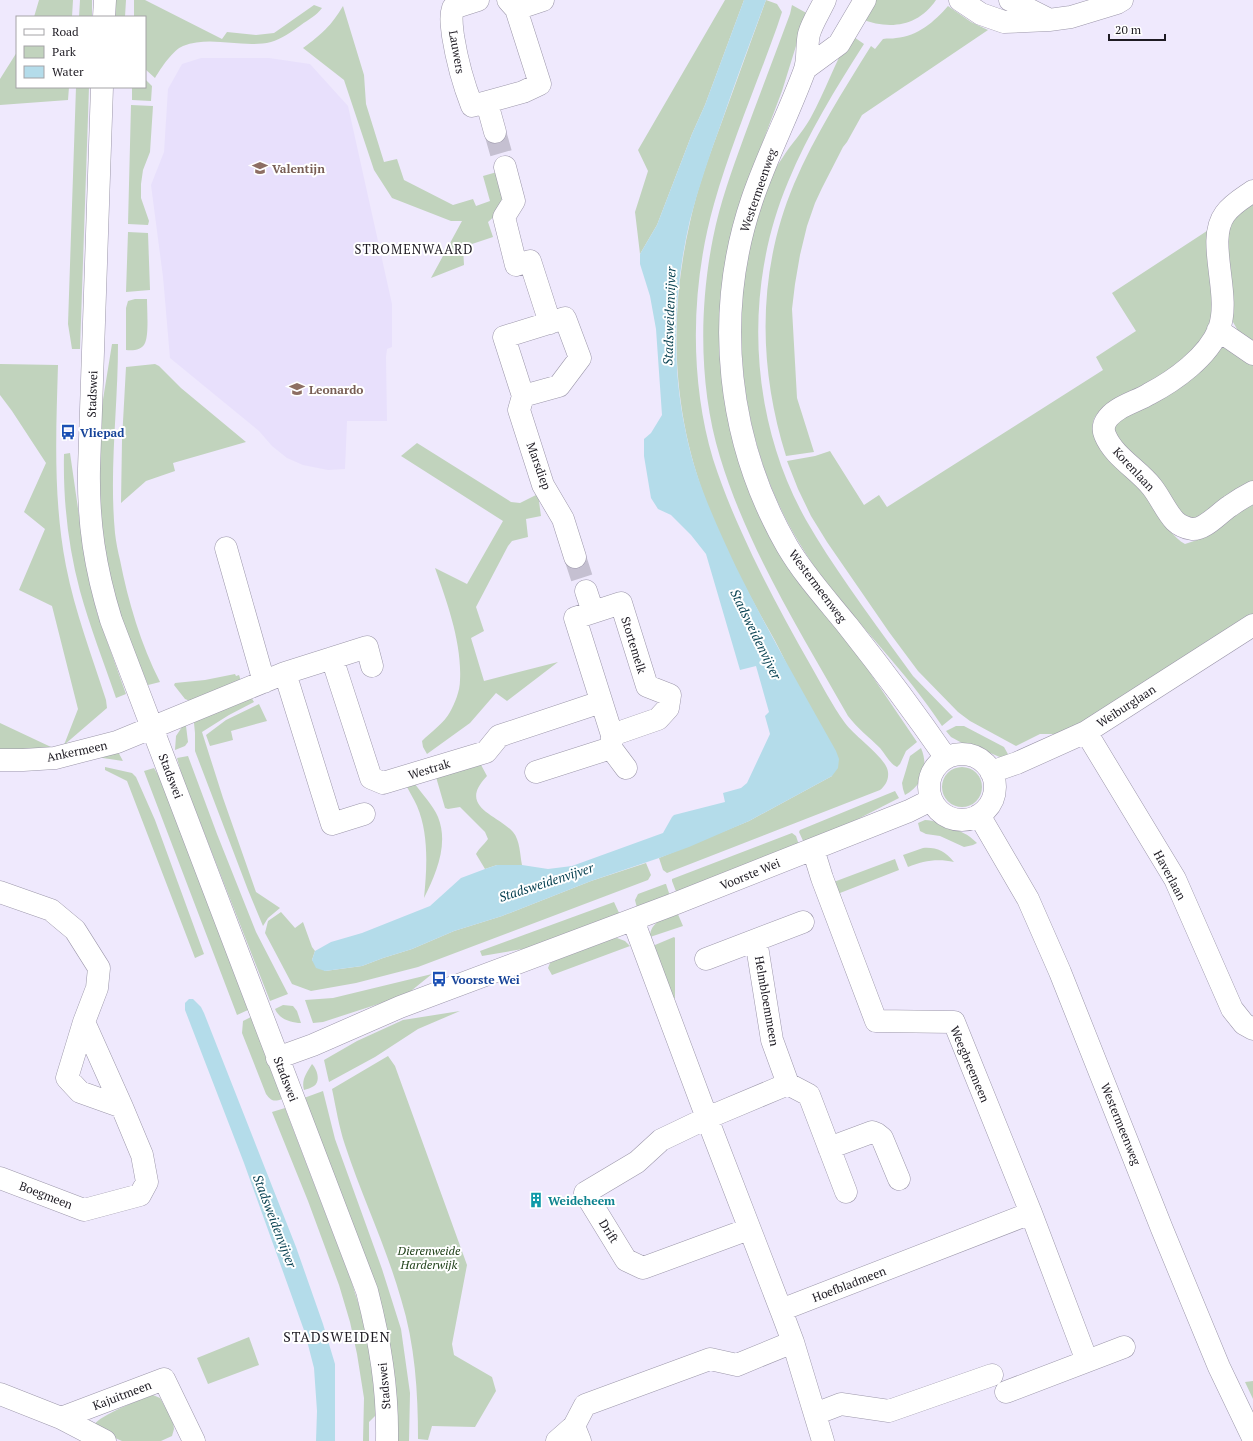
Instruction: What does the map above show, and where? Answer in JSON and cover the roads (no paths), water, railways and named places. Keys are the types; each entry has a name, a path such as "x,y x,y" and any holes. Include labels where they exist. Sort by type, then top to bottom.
{"street":[{"path":"104,16 105,0"},
{"name":"Lauwers","path":"478,0 452,8 451,15 456,60 472,106 523,92 540,84 512,4 543,0"},
{"name":"Westermeenweg","path":"825,0 809,34 805,69 752,200 736,263 732,291 730,346 737,409 750,462 760,490 788,546 804,572 868,653 932,737 946,758"},
{"path":"829,50 829,37 850,0"},
{"name":"Westermeenweg","path":"805,69 838,44 865,0"},
{"path":"960,0 982,14 1004,22 1049,20 1070,17 1117,3 1122,0"},
{"path":"1010,0 1049,20"},
{"name":"Stadswei","path":"102,88 89,469 89,508 93,547 104,598 113,626 367,1291 375,1323 384,1372 387,1441"},
{"path":"487,103 495,132"},
{"path":"505,167 514,201 504,217 516,265 530,261 550,323"},
{"name":"Korenlaan","path":"1253,191 1234,204 1225,213 1218,226 1217,245 1223,304 1218,330 1212,342 1184,371 1150,394 1112,414 1105,422 1103,427 1105,436 1114,449 1146,480 1175,521 1182,526 1189,529 1196,529 1253,492"},
{"name":"Marsdiep","path":"523,396 559,386 580,358 565,318 504,337 523,396 519,410 543,485 563,519 575,557"},
{"path":"1218,330 1253,354"},
{"path":"226,548 264,682"},
{"path":"586,591 593,612"},
{"name":"Stortemelk","path":"536,772 611,741 658,719 668,708 670,695 647,686 621,603 575,618 601,702 611,741 626,768"},
{"name":"Weiburglaan","path":"991,772 1017,763 1086,732 1253,625"},
{"path":"152,728 285,673 367,647 372,666"},
{"name":"Westrak","path":"332,658 371,778 383,783 486,752 499,736 601,702"},
{"path":"285,673 332,824 364,814"},
{"name":"Ankermeen","path":"0,760 55,758 117,742 152,728"},
{"name":"Haverlaan","path":"1086,732 1174,879 1232,1009 1248,1027"},
{"path":"966,754 985,764 991,772 995,784 994,795 990,805 980,815 971,819 958,820 947,816 937,809 932,800 929,787 936,767 946,758 966,754"},
{"name":"Voorste Wei","path":"277,1058 313,1045 400,1007 633,920 909,811 932,800"},
{"name":"Westermeenweg","path":"980,815 1028,899 1060,972 1162,1229 1216,1360 1253,1438"},
{"name":"Weegbreemeen","path":"814,849 822,878 876,1021 954,1022 1031,1213 1087,1361"},
{"path":"0,892 50,910 76,930 99,968 98,988 84,1022 67,1078 80,1092 122,1107"},
{"path":"633,920 793,1342 823,1441"},
{"path":"706,959 803,922"},
{"name":"Helmbloemmeen","path":"756,940 772,1040 788,1084"},
{"name":"Boegmeen","path":"0,1178 84,1210 140,1195 147,1182 142,1155 84,1022"},
{"path":"707,1118 788,1084 809,1095 846,1192"},
{"name":"Drift","path":"707,1118 661,1140 637,1162 585,1193 626,1260 643,1268 749,1229"},
{"path":"829,1148 872,1132 877,1134 882,1138 899,1179"},
{"name":"Hoefbladmeen","path":"781,1310 1031,1213"},
{"path":"557,1441 577,1434 585,1405 710,1359 737,1365 793,1342"},
{"path":"1006,1392 1124,1347"},
{"path":"815,1414 841,1404 889,1411 992,1375"},
{"name":"Kajuitmeen","path":"61,1418 164,1379 192,1440"},
{"path":"0,1394 61,1418 82,1436 105,1441"}],"water":[{"name":"Stadsweidenvijver","path":"744,0 766,0 713,146 690,220 680,272 676,324 676,350 681,402 685,428 694,464 713,516 736,567 760,614 836,751 839,759 838,768 832,776 749,821 689,847 591,881 502,916 454,931 412,949 362,966 325,971 316,968 312,960 315,951 331,942 362,933 430,906 461,878 497,865 522,865 548,869 572,866 663,833 674,815 725,802 723,793 741,788 747,783 770,734 765,716 769,712 756,666 740,670 706,554 691,535 671,515 658,509 651,498 644,456 644,439 651,433 662,415 656,329 650,296 640,264 640,254 657,225 692,134 705,105"},
{"name":"Stadsweidenvijver","path":"189,999 193,999 201,1007 204,1013 296,1247 323,1324 335,1364 335,1441 316,1441 317,1411 314,1368 305,1333 244,1163 185,1010 185,1003"}],"tunnel":[{"path":"495,132 505,167"},
{"path":"575,557 586,591"}],"place":[{"name":"Valentijn","path":"260,168"},
{"name":"Leonardo","path":"297,389"},
{"name":"Vliepad","path":"68,432"},
{"name":"Voorste Wei","path":"439,979"},
{"name":"Weideheem","path":"536,1200"}],"district":[{"name":"STROMENWAARD","path":"414,249"},
{"name":"STADSWEIDEN","path":"337,1336"}],"park label":[{"name":"Dierenweide Harderwijk","path":"429,1257"}]}
